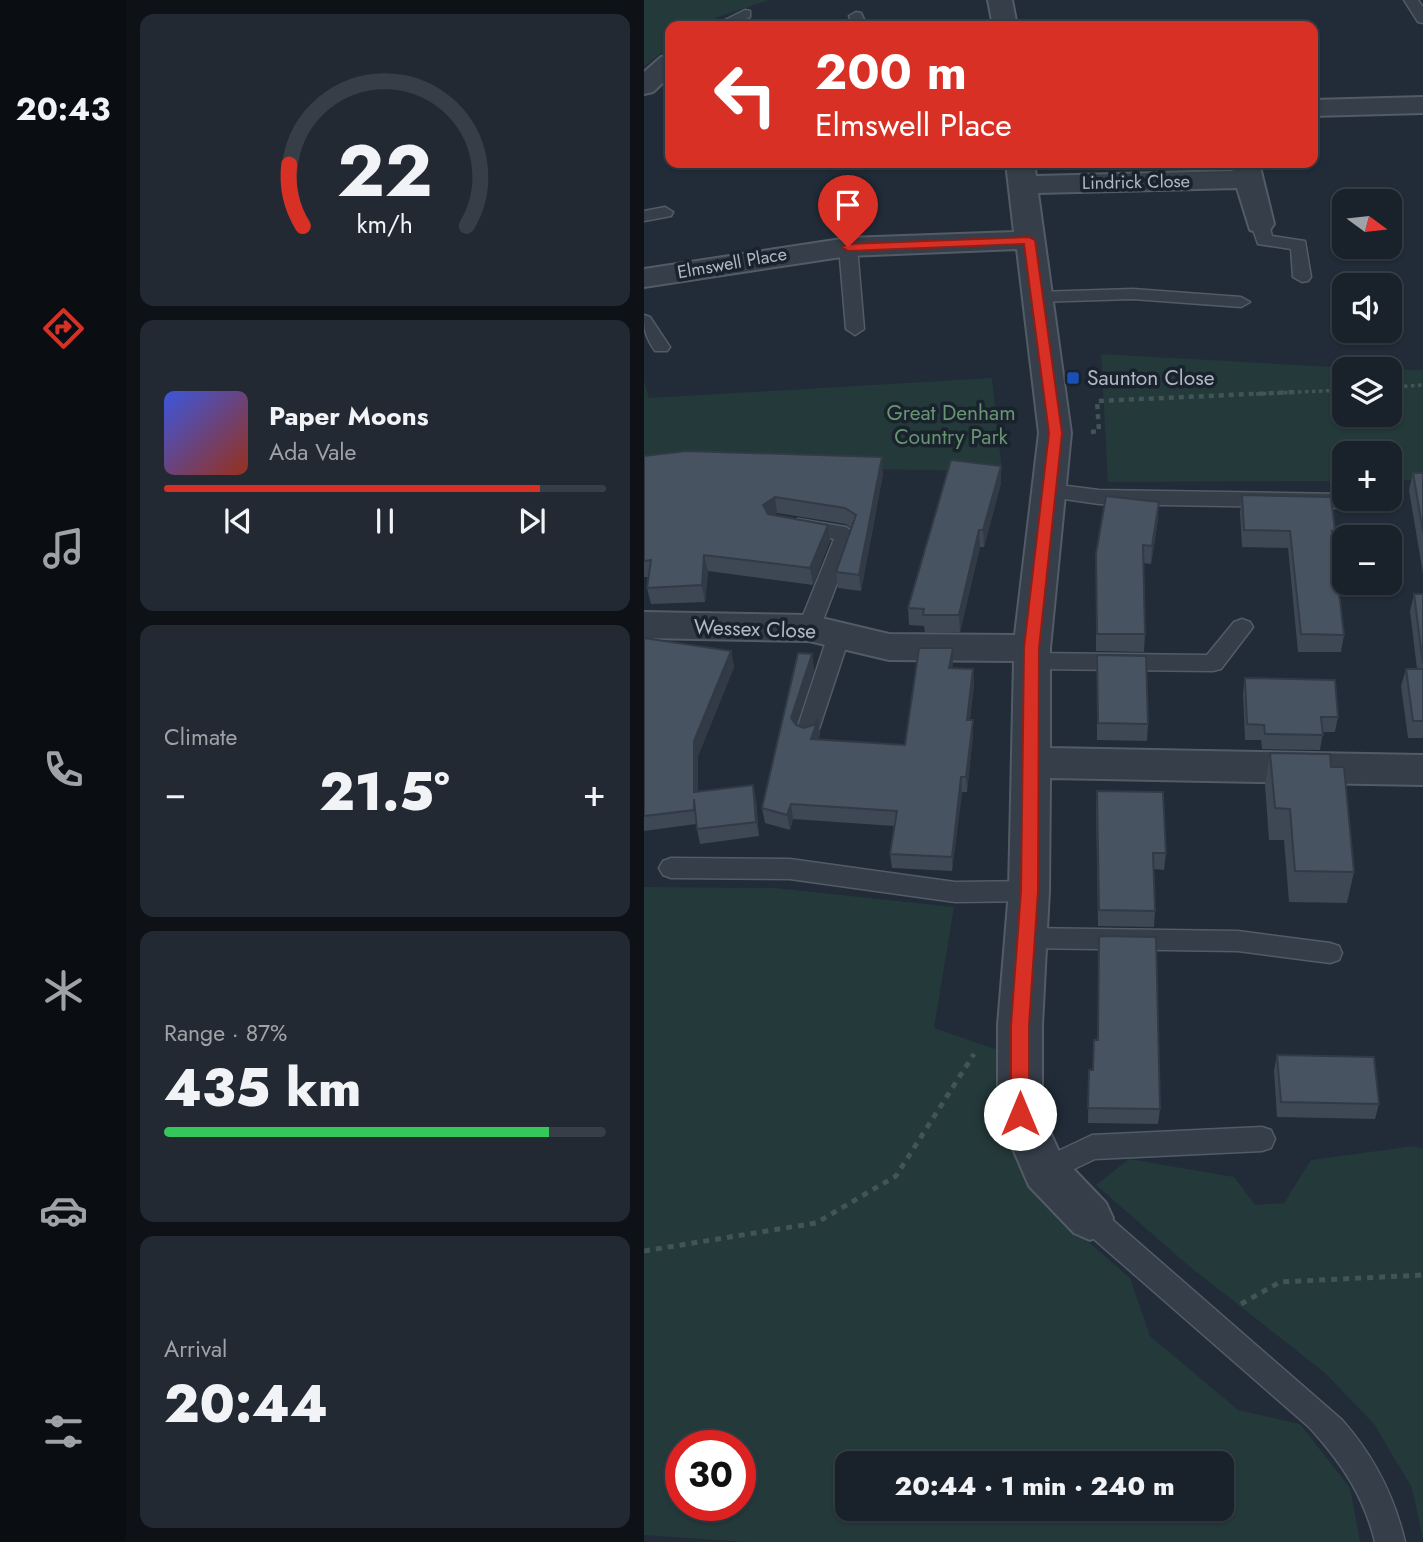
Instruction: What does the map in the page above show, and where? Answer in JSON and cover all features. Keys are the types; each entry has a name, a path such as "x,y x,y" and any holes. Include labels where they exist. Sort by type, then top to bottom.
{"street":[{"path":"1000,0 1004,21"},
{"path":"654,86 665,70"},
{"path":"1318,108 1423,105"},
{"name":"Lindrick Close","path":"1022,174 1246,171 1260,224"},
{"path":"1022,174 1055,433 1032,655 1029,891 1020,1025 1020,1114 1045,1171 1090,1218"},
{"name":"Elmswell Place","path":"644,278 794,253 848,247 1029,240"},
{"name":"Wessex Close","path":"644,625 824,632 889,647 1032,655"},
{"path":"1032,763 1423,770"}],"lane":[{"path":"1410,0 1423,19"},
{"path":"730,21 745,14"},
{"path":"644,216 665,212"},
{"path":"1260,224 1264,240 1299,245 1302,278"},
{"path":"848,247 855,329"},
{"path":"1037,297 1133,294 1241,302"},
{"path":"644,321 661,347"},
{"path":"1051,491 1099,497 1332,501"},
{"path":"778,523 846,534 824,632 807,732"},
{"path":"1032,655 1213,663 1242,627"},
{"path":"671,868 790,869 955,892 1029,891"},
{"path":"1026,938 1238,941 1330,953"},
{"path":"1045,1171 1093,1147 1262,1139"},
{"path":"1090,1218 1348,1446 1368,1478 1385,1515 1390,1542"}],"path":[{"path":"1402,386 1423,385"},
{"path":"1055,433 1099,431 1097,401 1332,391"},
{"path":"644,1251 816,1223 896,1176 991,1028 1020,1025"},
{"path":"1209,1322 1280,1282 1423,1275"}],"green space":[{"path":"644,0 769,0 710,21 665,21 665,50 644,67"},
{"path":"1101,354 1332,367 1332,427 1402,427 1402,370 1423,370 1423,480 1402,480 1402,441 1332,441 1332,481 1108,482"},
{"name":"Great Denham Country Park","path":"992,378 1002,471 644,466 644,381 649,398"},
{"path":"644,887 775,888 954,907 934,1028 998,1050 1007,1137 1047,1206 1130,1278 1150,1336 1238,1410 1300,1424 1350,1488 1360,1542 747,1542 644,1535"},
{"path":"1414,1146 1423,1149 1423,1539 1412,1488 1374,1424 1325,1373 1189,1266 1096,1185 1129,1159 1234,1177 1255,1205 1284,1203 1311,1160"}],"building":[{"path":"686,451 882,457 859,575 836,572 856,515 845,508 775,497 763,505 768,514 828,525 810,568 704,555 702,585 647,588 651,560 644,561 644,456"},
{"path":"951,460 1001,466 983,530 979,530 959,615 923,615 924,609 908,608"},
{"path":"1413,473 1423,473 1423,532"},
{"path":"1242,495 1331,497 1334,525 1332,525 1332,595 1339,595 1344,635 1301,634 1290,531 1244,530"},
{"path":"1106,496 1159,502 1152,546 1143,545 1145,634 1097,634 1096,554"},
{"path":"1414,594 1423,594 1423,664"},
{"path":"644,638 731,651 694,741 694,792 753,785 756,822 697,829 694,799 694,810 644,816"},
{"path":"919,648 953,648 949,668 973,669 967,720 973,720 966,777 961,777 952,857 890,854 897,811 791,804 787,815 762,808 798,653 812,654 791,718 796,725 804,728 814,725 818,719 811,739 905,745"},
{"path":"1097,655 1146,656 1148,724 1098,723"},
{"path":"1406,669 1423,669 1423,721 1413,721"},
{"path":"1245,678 1335,680 1338,717 1321,717 1323,735 1265,734 1264,725 1247,724"},
{"path":"1270,753 1330,754 1331,767 1344,767 1354,872 1295,871 1290,809 1275,808"},
{"path":"1097,791 1163,792 1166,853 1153,853 1155,911 1099,910"},
{"path":"1099,936 1156,937 1160,1109 1088,1108 1089,1070 1093,1070 1094,1040 1098,1040"},
{"path":"1277,1055 1374,1057 1379,1104 1281,1102"}],"place":[{"name":"Saunton Close","path":"1073,378"}],"route":[{"path":"848,247 1029,240 1055,433 1051,491 1032,648 1029,891 1020,1025 1020,1114"}]}
